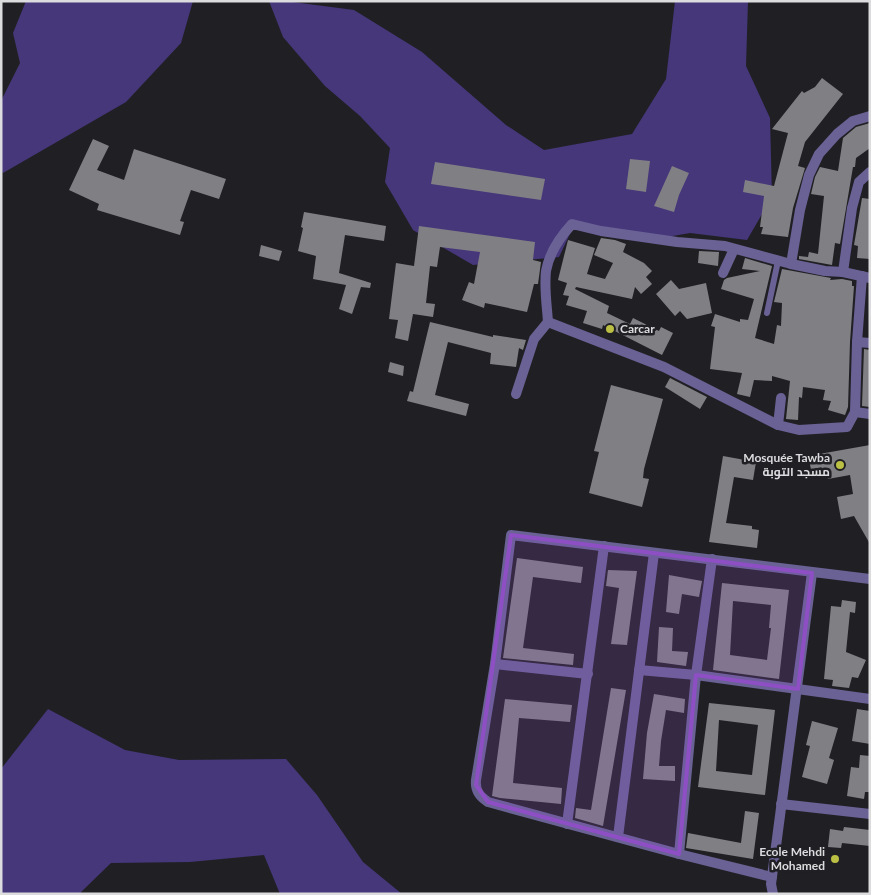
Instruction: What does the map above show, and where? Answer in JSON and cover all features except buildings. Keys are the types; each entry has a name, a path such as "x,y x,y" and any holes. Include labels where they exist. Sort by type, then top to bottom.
{"street":[{"path":"791,264 800,210 809,175 819,154 837,134 853,121 870,116"},
{"path":"843,272 852,208 859,182 870,172"},
{"path":"516,394 534,339 548,322 546,271 559,238 572,224 601,231 677,242 725,246 791,264 866,277 857,342 855,412 847,427 800,430 778,425 664,367 548,322"},
{"path":"723,272 734,249"},
{"path":"857,342 870,343"},
{"path":"778,425 781,398"},
{"path":"855,412 870,414"},
{"path":"772,877 618,838 483,799 477,790 476,780 511,535 870,579"},
{"path":"567,824 604,546"},
{"path":"618,838 654,553"},
{"path":"679,854 696,675 712,560"},
{"path":"773,894 772,877 812,573"},
{"path":"494,664 588,674"},
{"path":"639,670 696,675 870,699"},
{"path":"781,804 870,814"}],"lane":[{"path":"767,313 778,261"}],"highlighted area":[{"path":"511,535 812,573 798,689 696,675 679,854 488,802 476,785"}],"shaded area":[{"path":"26,1 193,1 181,43 126,102 3,173 1,169 1,101 20,63 13,33"},
{"path":"269,1 285,1 354,10 422,52 506,125 544,150 632,134 666,79 675,1 748,1 746,66 770,118 772,197 747,240 690,233 650,240 576,221 559,257 473,265 413,230 385,182 390,148 360,116 325,86 283,37"},
{"path":"48,709 125,750 179,760 286,759 317,795 363,862 402,894 280,894 264,855 190,862 111,863 79,894 1,894 1,769"}],"place":[{"name":"Carcar","path":"610,329"},
{"name":"Mosquée Tawba مسجد التوبة","path":"840,465"},
{"name":"Ecole Mehdi Mohamed","path":"835,859"}]}
